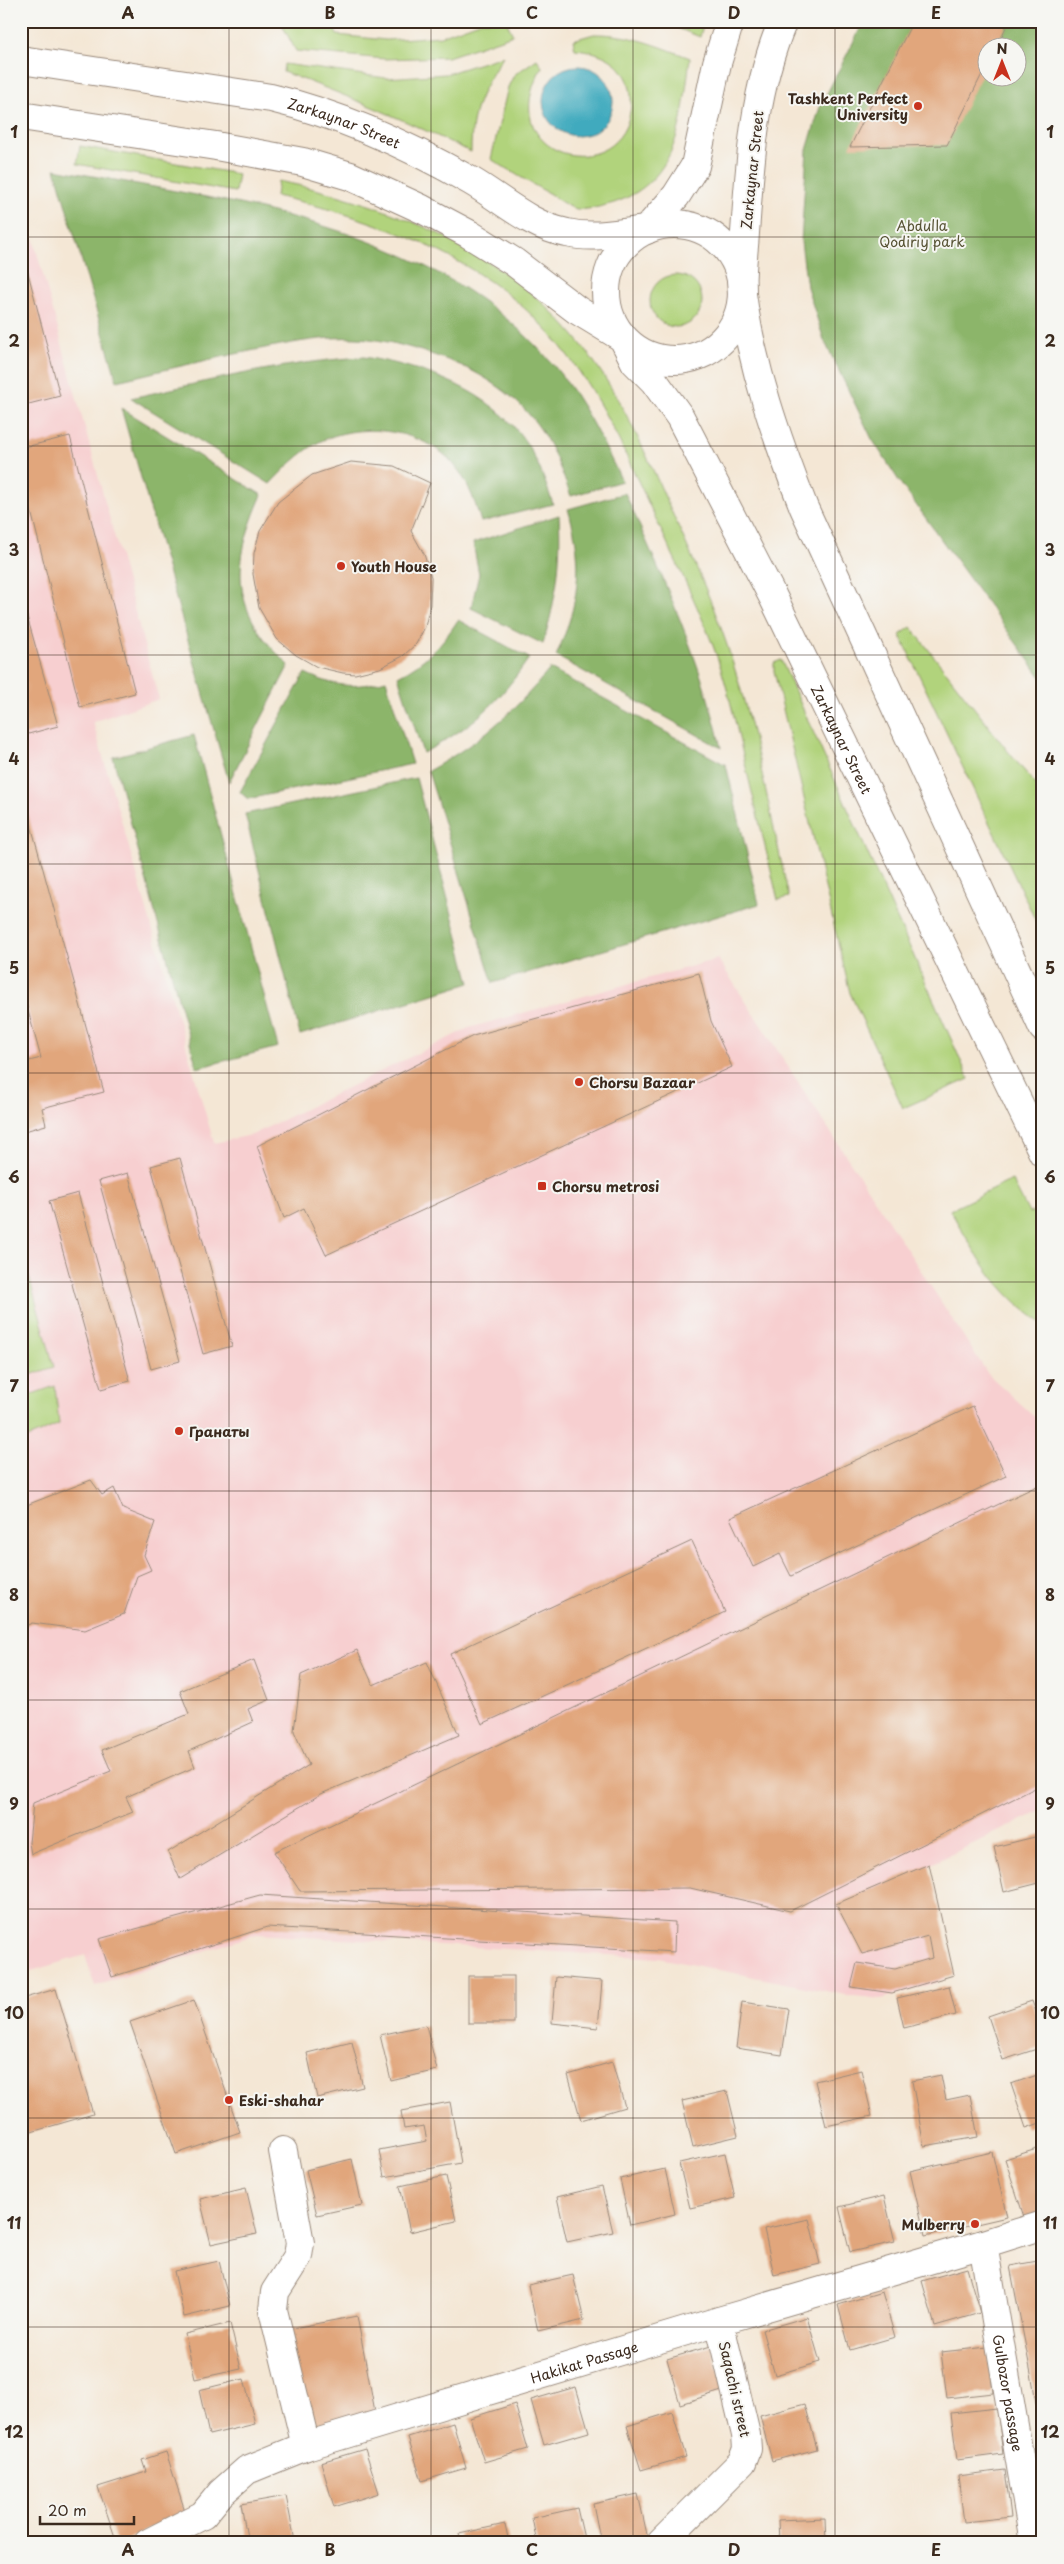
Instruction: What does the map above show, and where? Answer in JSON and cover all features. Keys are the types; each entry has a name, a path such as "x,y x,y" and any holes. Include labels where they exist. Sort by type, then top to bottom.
{"main road":[{"name":"Zarkaynar Street","path":"730,21 717,63 695,166 676,196 646,230 621,249 607,278 608,309 635,362 654,381 680,417 773,597 1043,1153"},
{"name":"Zarkaynar Street","path":"21,116 216,146 303,162 350,176 422,208 476,239 514,262 577,310 623,338 641,352 663,359 687,359 698,356 727,336 738,315 742,292 752,138 768,63 783,21"},
{"name":"Zarkaynar Street","path":"21,60 271,98 301,105 369,130 402,145 472,182 544,226 580,235 646,230 678,224 708,234 726,249 738,269 767,406 804,508 1043,1028"},
{"path":"283,2151 300,2243 298,2256 275,2292 273,2310 306,2446"},
{"name":"Hakikat Passage","path":"148,2543 203,2514 221,2493 247,2470 306,2446 1043,2225"},
{"name":"Gulbozor passage","path":"983,2244 1034,2543"},
{"name":"Saqachi street","path":"661,2543 742,2462 747,2449 746,2435 719,2321"}],"shaded area":[{"name":"Chorsu Bazaar","path":"27,216 159,699 93,722 214,1143 252,1135 469,1028 718,959 988,1374 1043,1424 1043,1810 921,1869 944,1980 882,1999 845,1995 659,1958 257,1934 95,1986 85,1955 21,1974 21,217"}],"green space":[{"path":"280,21 331,21 337,35 386,40 441,36 482,21 506,21 513,35 448,57 385,59 296,51"},
{"path":"660,21 704,21 700,37"},
{"name":"Abdulla Qodiriy park","path":"864,21 1043,21 1043,680 901,484 872,439 824,340 807,287 801,242 807,150 820,107"},
{"path":"594,34 632,38 690,58 680,124 674,144 665,163 653,179 636,193 614,203 593,208 577,209 564,204 491,159 508,87 514,75 537,59 542,67 531,96 531,120 540,138 556,150 575,155 595,153 613,144 626,126 631,109 631,92 624,73 613,62 599,54 575,49 573,40"},
{"path":"503,56 483,91 475,112 471,152 378,109 283,72 284,64 386,78 446,74"},
{"path":"80,146 238,174 235,192 77,164"},
{"path":"55,169 258,208 325,226 390,250 451,280 506,319 555,367 583,407 622,481 571,496 558,462 546,438 532,418 511,396 473,371 445,359 390,342 345,338 313,340 231,355 117,381"},
{"path":"278,181 315,189 390,213 427,228 463,246 527,290 556,316 604,376 641,443 697,568 721,628 738,678 754,740 789,897 778,900 729,698 705,625 619,440 588,385 570,359 528,311 477,273 423,243 394,231 336,211 276,196"},
{"path":"671,275 681,275 695,282 702,296 702,306 695,320 681,327 671,327 661,323 654,316 650,306 650,296 654,286 661,279"},
{"path":"364,357 410,367 433,375 476,395 495,409 513,425 527,444 539,466 553,504 481,522 469,488 460,472 448,458 420,440 386,431 368,430 351,432 319,442 293,461 270,484 131,398 275,368"},
{"path":"121,408 262,495 245,543 241,565 242,586 246,606 256,626 270,645 289,665 229,782"},
{"path":"625,493 692,650 713,715 721,748 556,656 570,619 577,583 577,547 568,509"},
{"path":"559,515 559,564 551,612 543,644 471,608 479,574 473,543"},
{"path":"458,620 529,658 506,689 483,713 441,743 423,753 398,676 432,652"},
{"path":"911,627 1043,793 1043,936 900,635"},
{"path":"781,660 969,1079 903,1108 850,993 774,671 774,663"},
{"path":"550,669 726,765 759,904 493,983 428,771 464,749 494,726 522,700"},
{"path":"305,673 335,684 345,685 365,685 386,680 412,764 248,799 240,792"},
{"path":"194,735 278,1047 197,1068 113,757"},
{"path":"416,778 470,983 300,1035 245,814"},
{"path":"1012,1180 1029,1213 1036,1211 1043,1226 1043,1324 1012,1299 989,1273 950,1210"},
{"path":"21,1248 54,1367 21,1378"},
{"path":"55,1386 59,1424 21,1441 21,1398"}],"water":[{"path":"585,66 598,72 607,81 611,87 613,101 611,115 603,126 592,134 571,136 564,134 553,126 545,115 543,94 545,87 553,76 564,68"}],"building":[{"name":"Tashkent Perfect University","path":"913,21 1009,21 1001,38 976,38 976,86 947,145 850,147"},
{"path":"21,246 60,396 21,406"},
{"path":"70,436 135,693 80,707 21,471 21,448"},
{"name":"Youth House","path":"351,462 394,466 430,483 411,531 424,554 431,577 430,605 425,627 416,644 403,656 380,668 355,674 317,667 296,655 277,639 259,608 253,574 254,553 260,531 278,502 312,475"},
{"path":"21,595 58,726 21,736"},
{"path":"26,807 104,1092 42,1108 46,1125 21,1132 21,1063 41,1058 21,985 21,809"},
{"path":"699,973 711,1021 732,1067 326,1255 304,1208 284,1218 257,1146 473,1036"},
{"path":"180,1158 232,1346 203,1354 151,1166"},
{"path":"128,1173 180,1361 151,1369 99,1181"},
{"path":"78,1193 130,1381 101,1389 49,1201"},
{"path":"973,1406 1006,1476 791,1576 780,1554 753,1567 730,1518"},
{"path":"91,1480 102,1495 114,1488 123,1509 155,1522 144,1555 151,1570 137,1576 124,1614 85,1630 32,1623 21,1628 21,1529 29,1504"},
{"path":"1043,1483 1043,1784 790,1911 690,1888 300,1891 274,1852"},
{"path":"692,1541 725,1612 482,1724 450,1654"},
{"path":"357,1650 373,1685 427,1662 459,1735 321,1794 180,1879 168,1852 309,1765 294,1731 301,1675"},
{"path":"254,1660 269,1700 248,1709 253,1722 189,1751 195,1767 126,1797 133,1812 31,1854 29,1843 33,1803 111,1771 102,1750 189,1714 180,1691"},
{"path":"1043,1835 1043,1882 1004,1892 994,1847"},
{"path":"929,1864 954,1975 892,1993 851,1987 857,1963 895,1969 932,1958 928,1936 862,1954 836,1904"},
{"path":"260,1895 675,1922 674,1952 267,1927 112,1977 99,1939"},
{"path":"468,1976 514,1976 514,2023 468,2023"},
{"path":"556,1977 602,1981 598,2028 552,2023"},
{"path":"949,1986 956,2015 904,2028 897,1998"},
{"path":"56,1989 93,2114 21,2135 21,1999"},
{"path":"194,2000 240,2132 176,2154 130,2022"},
{"path":"1032,2001 1043,2031 1043,2047 1003,2060 988,2016"},
{"path":"742,2002 789,2009 782,2055 736,2048"},
{"path":"426,2025 437,2070 391,2081 380,2035"},
{"path":"352,2042 363,2087 317,2098 307,2053"},
{"path":"612,2062 625,2107 581,2120 568,2075"},
{"path":"861,2070 872,2116 826,2126 815,2081"},
{"path":"1043,2073 1043,2122 1026,2128 1011,2084"},
{"path":"941,2075 946,2100 970,2095 978,2137 924,2146 912,2081"},
{"path":"727,2091 738,2136 693,2147 682,2101"},
{"path":"450,2102 461,2163 384,2177 379,2150 427,2141 424,2126 404,2129 401,2111"},
{"path":"1043,2147 1043,2217 1026,2223 1005,2159"},
{"path":"992,2152 1007,2217 925,2236 910,2171"},
{"path":"725,2153 735,2198 690,2208 679,2163"},
{"path":"352,2159 362,2205 317,2215 306,2170"},
{"path":"665,2169 675,2214 630,2225 620,2179"},
{"path":"446,2176 456,2221 410,2232 400,2186"},
{"path":"602,2186 613,2232 567,2242 557,2197"},
{"path":"246,2188 257,2234 211,2244 200,2199"},
{"path":"884,2196 895,2242 850,2252 839,2207"},
{"path":"809,2219 820,2264 774,2275 764,2229"},
{"path":"1043,2260 1043,2282 1037,2283 1043,2313 1042,2441 1010,2266"},
{"path":"219,2261 230,2306 184,2317 174,2271"},
{"path":"967,2268 980,2313 935,2326 922,2281"},
{"path":"573,2275 584,2320 538,2331 528,2285"},
{"path":"882,2292 895,2337 850,2350 838,2305"},
{"path":"357,2316 376,2417 307,2430 288,2329"},
{"path":"807,2317 820,2362 775,2375 762,2330"},
{"path":"230,2323 241,2369 195,2379 185,2334"},
{"path":"711,2346 725,2390 680,2404 667,2359"},
{"path":"988,2347 993,2393 947,2398 941,2352"},
{"path":"244,2379 255,2424 209,2435 199,2390"},
{"path":"576,2387 589,2432 544,2445 531,2400"},
{"path":"515,2404 528,2449 484,2462 470,2418"},
{"path":"805,2404 817,2449 772,2461 760,2416"},
{"path":"997,2408 1003,2454 957,2460 951,2413"},
{"path":"672,2412 686,2457 641,2470 627,2426"},
{"path":"453,2423 466,2468 422,2481 408,2437"},
{"path":"365,2449 379,2493 334,2507 321,2462"},
{"path":"166,2452 185,2511 121,2543 117,2543 98,2487 146,2472 142,2460"},
{"path":"1005,2470 1011,2517 964,2522 958,2476"},
{"path":"638,2494 648,2539 632,2543 601,2543 593,2504"},
{"path":"286,2496 295,2541 248,2543 241,2504"},
{"path":"577,2508 585,2543 537,2543 532,2518"},
{"path":"825,2518 826,2543 779,2543 778,2520"},
{"path":"505,2524 509,2543 461,2543 459,2534"}],"place":[{"name":"Tashkent Perfect University","path":"918,106"},
{"name":"Youth House","path":"341,566"},
{"name":"Chorsu Bazaar","path":"579,1082"},
{"name":"Chorsu metrosi","path":"542,1186"},
{"name":"Гранаты","path":"179,1431"},
{"name":"Eski-shahar","path":"229,2100"},
{"name":"Mulberry","path":"975,2224"}]}
